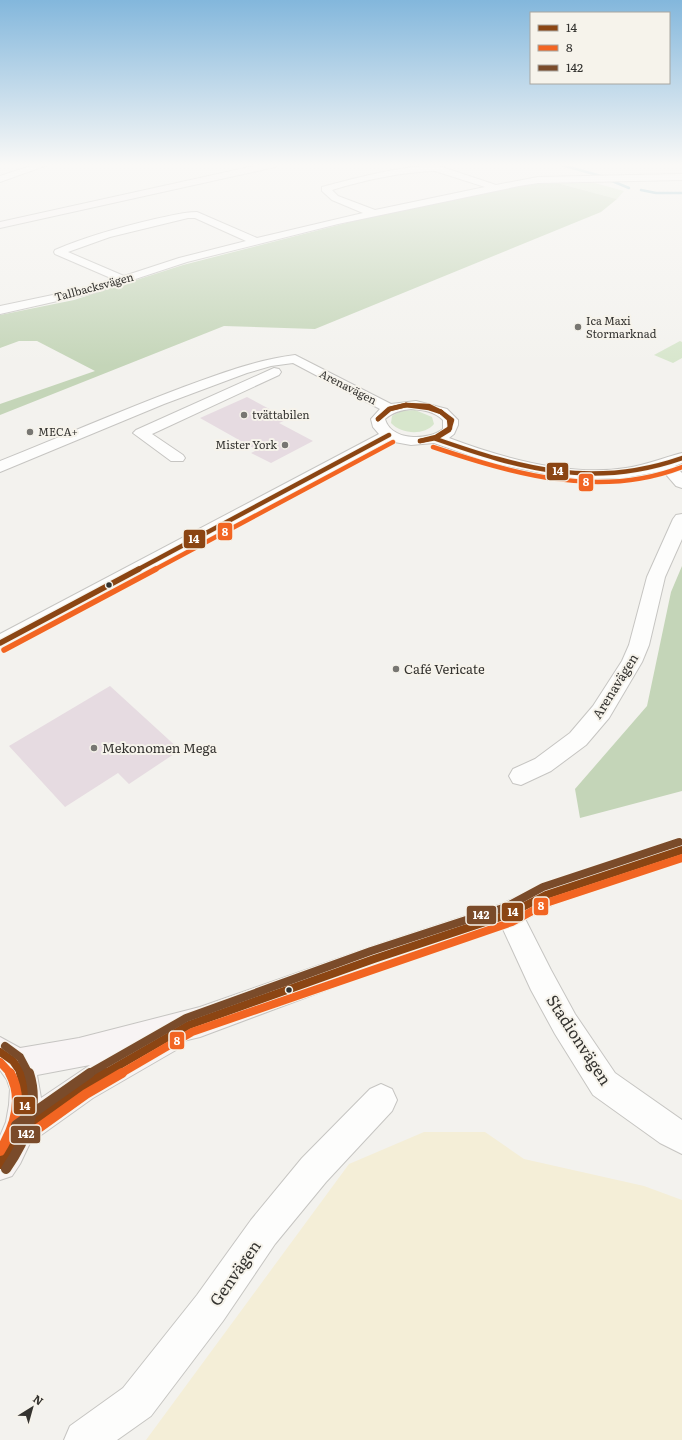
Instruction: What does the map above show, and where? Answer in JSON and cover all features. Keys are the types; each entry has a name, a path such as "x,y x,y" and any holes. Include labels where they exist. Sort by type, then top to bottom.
{"main road":[{"path":"0,1164 6,1158 21,1131 26,1103 26,1089 8,1058 79,1053 188,1025 374,959 509,914 546,895 682,850"},
{"path":"21,1131 82,1087 188,1025"}],"street":[{"path":"121,231 74,245 59,252 125,280"},
{"path":"233,231 255,241"},
{"name":"Tallbacksvägen","path":"0,310 89,291 182,260 296,231"},
{"path":"0,467 152,404 242,370 270,362 295,359 302,364"},
{"path":"177,458 141,433 302,364"},
{"name":"Arenavägen","path":"302,364 390,409"},
{"name":"Arenavägen","path":"389,435 381,429 378,419 382,413 390,409 406,405 424,405 438,409 447,415 451,421 451,428 445,434 436,439"},
{"path":"0,643 389,435 411,441 436,439 496,459 551,471 593,475 634,472 667,466 682,458"},
{"path":"667,466 682,483"},
{"name":"Arenavägen","path":"520,776 543,765 578,739 601,712 632,662 639,645 656,577 682,519"},
{"name":"Stadionvägen","path":"509,914 541,980 565,1024 604,1084 671,1132 682,1138"},
{"name":"Genvägen","path":"84,1440 137,1402 210,1308 268,1226 314,1170 381,1100"}],"green space":[{"path":"314,231 554,231 315,329 224,326 0,415 0,404 95,371 37,341 19,341 0,348 0,315 74,300 183,265"},
{"path":"680,341 682,342 682,358 673,363 654,355"},
{"path":"415,410 432,417 434,424 430,428 419,432 412,432 395,427 391,423 392,416 401,411"},
{"path":"682,566 682,791 580,818 575,789 647,706 671,592"}],"sand":[{"path":"424,1132 485,1132 524,1159 644,1186 682,1200 682,1440 146,1440 349,1164"}],"building":[{"path":"247,397 288,419 279,423 313,441 271,463 251,453 257,450 200,418"},
{"name":"Mekonomen Mega","path":"110,686 180,750 129,784 118,773 65,807 9,746"}],"transit line":[{"name":"14","path":"378,419 389,409 406,405"},
{"name":"14","path":"378,419 390,409 406,405"},
{"name":"14","path":"406,405 429,408 441,412"},
{"name":"14","path":"406,405 429,406 438,409 441,412"},
{"name":"14","path":"420,441 443,434 450,428 449,419 441,412"},
{"name":"14","path":"420,441 436,438 445,434 449,430 452,420 441,412"},
{"name":"14","path":"0,643 389,435"},
{"name":"14","path":"436,439 488,457 543,470 571,473 598,475 626,473 657,467 682,458"},
{"name":"8","path":"4,650 393,442"},
{"name":"8","path":"433,447 515,472 572,482 600,483 628,481 659,475 682,467"},
{"name":"142","path":"16,1125 78,1080 186,1018 371,951 506,907 543,887 679,842"},
{"name":"14","path":"21,1131 82,1087 189,1025 374,959 509,914 546,895 682,850"},
{"name":"8","path":"26,1137 86,1094 192,1032 377,967 512,922 549,902 682,858"},
{"name":"142","path":"5,1046 20,1057 28,1070 34,1099 28,1129 22,1143 6,1169"},
{"name":"14","path":"0,1052 13,1061 21,1072 25,1085 26,1099 20,1128 7,1154 0,1164"},
{"name":"8","path":"0,1062 9,1071 14,1081 17,1093 17,1105 12,1130 0,1151"}],"place":[{"name":"Ica Maxi Stormarknad","path":"578,327"},
{"name":"tvättabilen","path":"244,415"},
{"name":"MECA+","path":"30,432"},
{"name":"Mister York","path":"285,445"},
{"name":"Café Vericate","path":"396,669"},
{"name":"Mekonomen Mega","path":"94,748"}]}
